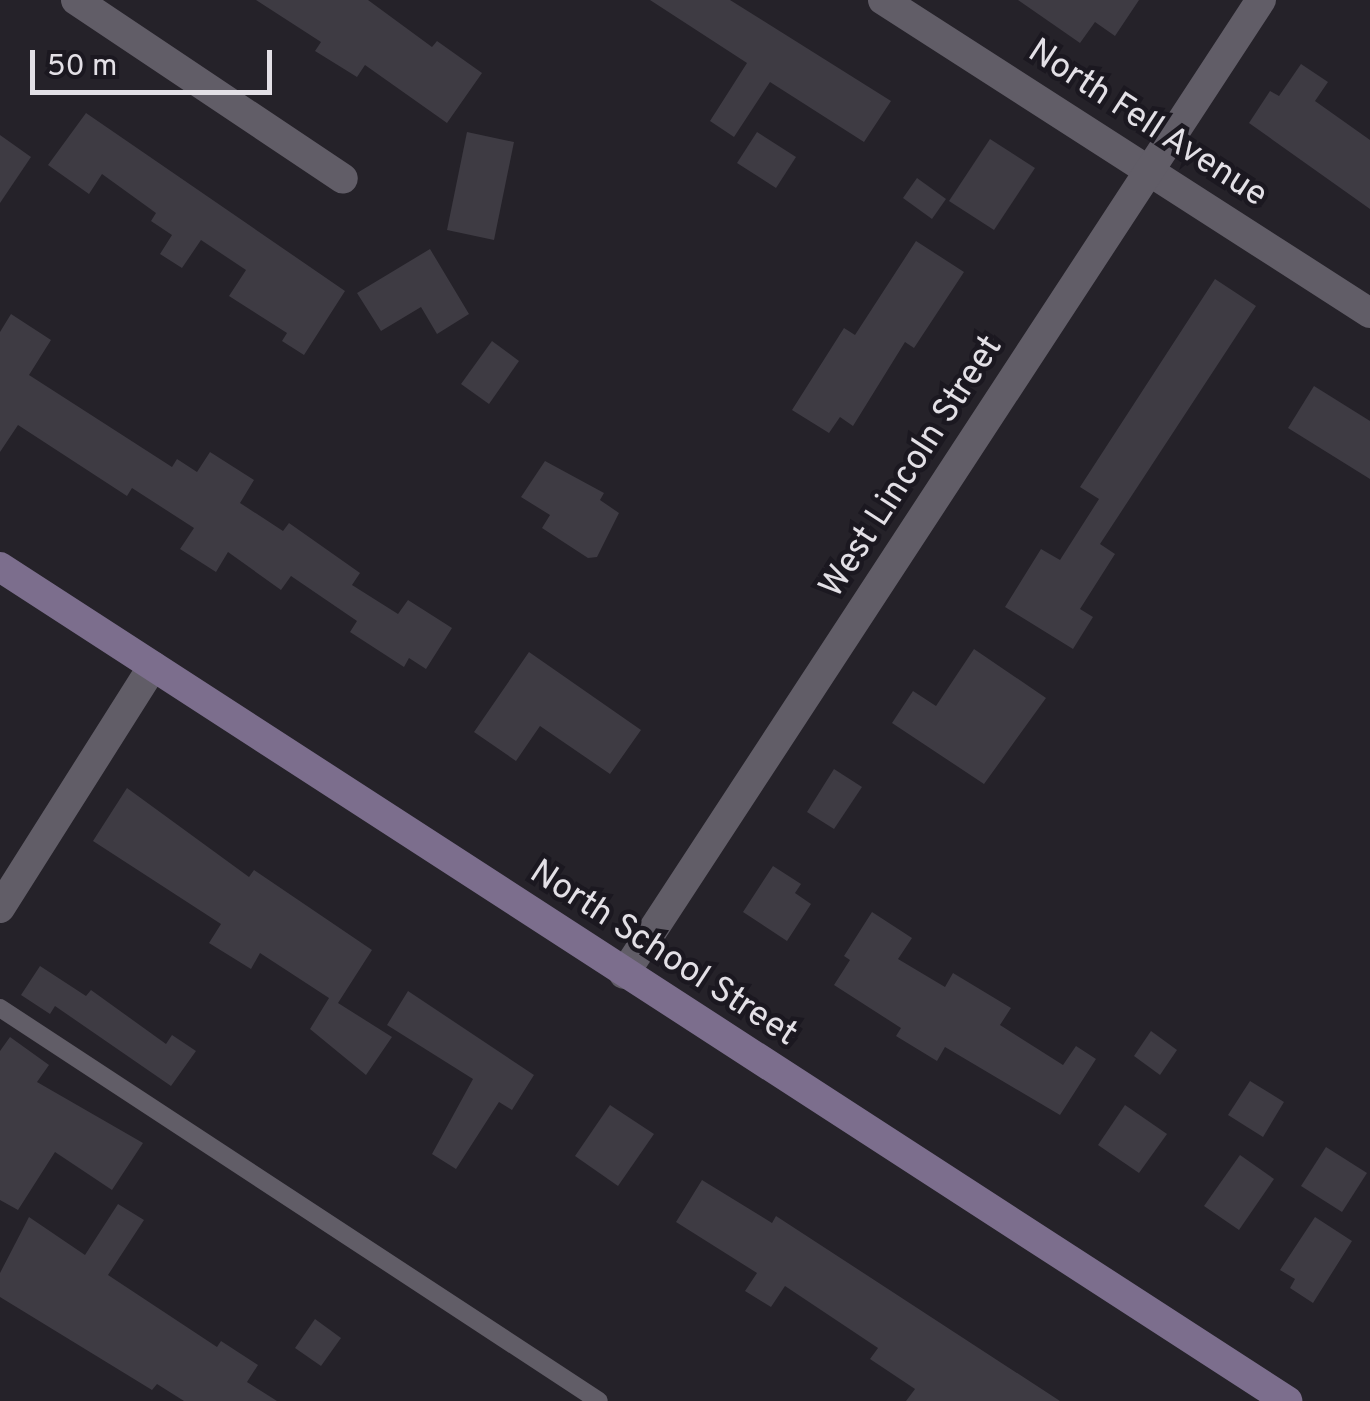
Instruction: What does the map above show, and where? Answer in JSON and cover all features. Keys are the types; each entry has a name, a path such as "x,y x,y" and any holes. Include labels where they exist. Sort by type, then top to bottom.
{"street":[{"path":"76,0 343,178"},
{"name":"North Fell Avenue","path":"882,0 1370,313"},
{"name":"West Lincoln Street","path":"624,974 1261,0"},
{"name":"North School Street","path":"0,567 1287,1401"},
{"path":"0,908 153,666"}],"lane":[{"path":"0,1008 599,1401"}],"building":[{"path":"256,0 368,0 432,47 437,41 482,73 447,123 365,65 357,77 315,51 321,42"},
{"path":"650,0 730,0 891,101 864,142 770,82 734,137 710,121 747,63"},
{"path":"1018,0 1139,0 1115,36 1095,22 1080,43"},
{"path":"1301,64 1328,82 1315,101 1370,140 1370,209 1249,123 1270,91 1279,96"},
{"path":"86,113 345,291 304,355 282,341 287,333 229,296 246,270 201,240 182,268 160,254 172,235 151,221 156,213 102,174 89,194 48,165"},
{"path":"467,132 514,142 494,240 447,230"},
{"path":"757,132 796,157 776,188 737,163"},
{"path":"0,135 31,157 0,203"},
{"path":"990,139 1035,168 994,230 949,201"},
{"path":"917,178 946,199 932,219 903,198"},
{"path":"916,241 964,272 914,348 905,342 853,426 840,417 829,433 792,410 844,328 855,335"},
{"path":"430,249 469,314 437,334 421,307 381,331 357,293"},
{"path":"1215,279 1256,306 1100,544 1115,554 1080,609 1093,617 1073,649 1005,607 1041,549 1060,560 1099,499 1080,487"},
{"path":"11,314 51,340 29,375 172,467 177,459 197,472 210,452 254,480 240,503 283,531 289,523 360,573 352,585 398,614 408,600 452,628 426,669 409,658 404,667 350,632 357,621 291,576 281,590 228,552 216,572 180,549 194,528 132,488 127,496 18,425 0,452 0,332"},
{"path":"492,341 519,361 489,404 461,384"},
{"path":"1314,386 1370,421 1370,479 1288,428"},
{"path":"545,461 604,493 600,500 619,513 597,557 588,558 542,528 550,515 521,497"},
{"path":"974,649 1046,698 984,784 892,723 913,691 936,706"},
{"path":"529,652 641,730 610,774 540,726 516,761 474,732"},
{"path":"834,769 862,787 834,829 807,812"},
{"path":"127,788 249,877 254,870 372,950 338,1003 392,1037 366,1075 310,1029 329,998 260,953 251,969 209,943 221,924 93,841"},
{"path":"773,866 801,884 795,893 811,904 787,941 743,912"},
{"path":"872,912 912,938 898,959 945,987 953,973 1011,1008 1000,1025 1063,1065 1076,1046 1096,1059 1060,1115 945,1047 937,1061 896,1036 901,1028 834,985 850,960 844,956"},
{"path":"40,966 86,996 91,990 166,1044 172,1035 196,1051 171,1086 55,1006 50,1014 21,995"},
{"path":"408,991 534,1075 512,1110 499,1102 456,1169 432,1154 473,1079 387,1025"},
{"path":"1151,1031 1177,1050 1160,1075 1134,1056"},
{"path":"10,1037 49,1065 37,1082 143,1143 112,1190 55,1152 18,1210 0,1200 0,1051"},
{"path":"1250,1081 1284,1102 1263,1137 1228,1115"},
{"path":"610,1105 654,1134 618,1186 575,1156"},
{"path":"1125,1105 1167,1134 1139,1173 1098,1145"},
{"path":"1326,1147 1367,1173 1342,1212 1301,1186"},
{"path":"1240,1155 1274,1179 1239,1230 1204,1206"},
{"path":"702,1180 772,1223 776,1216 1060,1401 906,1401 915,1389 870,1359 878,1348 785,1286 771,1307 745,1291 757,1273 676,1222"},
{"path":"118,1204 144,1220 108,1275 217,1347 221,1341 258,1365 247,1382 277,1401 184,1401 157,1384 152,1390 0,1297 0,1273 29,1217 85,1255"},
{"path":"1315,1217 1352,1241 1313,1303 1290,1288 1295,1279 1280,1270"},
{"path":"315,1319 341,1338 321,1366 295,1348"}]}
